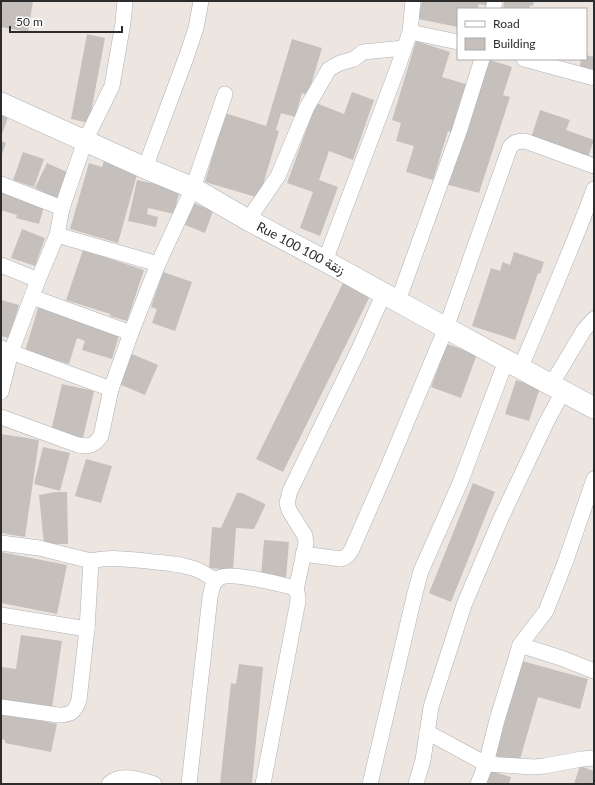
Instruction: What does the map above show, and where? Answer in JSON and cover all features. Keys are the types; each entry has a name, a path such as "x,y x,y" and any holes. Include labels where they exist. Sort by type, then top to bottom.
{"street":[{"path":"1,392 6,350 32,297 57,235 62,208 85,142 112,86 123,23 125,1"},
{"path":"145,168 187,55 196,28 201,1"},
{"path":"325,260 398,67 410,32 414,1"},
{"path":"410,32 457,42"},
{"path":"248,220 278,176 307,107 329,69 340,63 354,59 363,52 404,48"},
{"path":"263,784 298,601 296,590 306,543 305,536 289,510 287,503 290,491 359,349 391,297 459,132 482,60"},
{"path":"528,60 594,78"},
{"path":"1,417 78,445 86,446 97,442 101,436 111,388 131,333 158,264 193,188 225,94"},
{"name":"Rue 100 زنقة 100","path":"1,103 85,142 193,188 248,220 325,260 513,365 594,408"},
{"path":"303,554 345,558 350,553 446,328 510,147 518,141 525,142 594,166"},
{"path":"1,184 62,208"},
{"path":"370,784 421,572 513,365 572,247 594,189"},
{"path":"57,235 158,264"},
{"path":"1,265 38,280"},
{"path":"32,297 131,333"},
{"path":"416,784 423,760 434,695 464,605 501,518 547,421 557,388 584,330 594,318"},
{"path":"6,350 111,388"},
{"path":"478,784 486,764 497,720 520,644 546,611 565,563 594,479"},
{"path":"1,543 39,548 91,561 101,559 175,564 193,568 216,581"},
{"path":"1,707 58,715 72,713 76,708 80,700 87,629 91,561"},
{"path":"188,784 210,597 213,585 219,578 228,576 250,578 280,584 292,587 296,590"},
{"path":"1,615 87,629"},
{"path":"520,644 594,671"},
{"path":"427,732 486,764 525,765 534,767 594,758"},
{"path":"109,784 118,778 128,778 154,784"}],"building":[{"path":"1,1 33,1 28,32 1,27"},
{"path":"422,1 489,1 488,6 479,4 477,8 457,8 457,27 418,19"},
{"path":"504,1 534,1 533,6 530,5 529,8 503,8"},
{"path":"87,34 105,38 89,123 71,119"},
{"path":"292,39 322,48 308,95 302,93 295,117 281,113 276,130 279,131 259,198 205,182 225,113 266,126"},
{"path":"416,41 450,52 442,77 466,84 451,132 448,131 433,180 406,172 414,146 396,141 401,123 392,120"},
{"path":"587,55 594,57 594,74 579,71 581,60 587,60"},
{"path":"490,60 512,67 503,95 510,97 479,193 445,184"},
{"path":"352,92 374,100 353,160 329,151 319,180 338,187 320,236 300,228 313,192 287,183 316,103 344,114"},
{"path":"1,108 10,111 1,137"},
{"path":"540,110 570,120 566,130 594,140 588,157 531,138"},
{"path":"1,141 6,143 1,157"},
{"path":"23,152 44,159 34,187 13,180"},
{"path":"104,161 138,171 118,243 70,229 89,163 102,167"},
{"path":"47,163 71,174 59,200 35,188"},
{"path":"137,180 180,189 174,214 148,208 147,214 158,217 156,227 128,221"},
{"path":"1,185 45,203 39,224 16,218 17,215 1,210"},
{"path":"193,203 213,211 205,233 185,225"},
{"path":"22,229 45,238 35,266 11,258"},
{"path":"83,250 144,270 127,321 66,300"},
{"path":"514,252 544,262 540,274 538,273 515,340 472,326 491,268 500,271 503,262 510,265"},
{"path":"163,272 192,282 175,331 152,323 157,309 151,307"},
{"path":"343,283 370,296 283,472 256,459"},
{"path":"1,300 19,305 9,338 1,336"},
{"path":"39,305 121,329 112,359 82,350 85,341 77,338 69,364 25,351"},
{"path":"447,344 477,354 461,398 431,387"},
{"path":"132,354 158,365 145,395 119,384"},
{"path":"516,380 540,388 529,421 505,414"},
{"path":"62,384 94,391 83,438 51,431"},
{"path":"1,434 39,440 25,537 1,533"},
{"path":"43,447 70,453 60,491 34,484"},
{"path":"86,459 112,466 101,503 75,496"},
{"path":"473,483 495,492 451,602 429,593"},
{"path":"67,492 68,544 44,544 39,495"},
{"path":"237,493 242,493 265,504 265,506 254,529 236,528 233,570 209,568 212,527 221,528"},
{"path":"264,540 289,542 286,578 261,576"},
{"path":"1,552 67,565 57,614 1,603"},
{"path":"21,635 62,641 52,708 1,700 1,667 16,669"},
{"path":"522,661 588,679 580,709 538,697 519,763 495,756"},
{"path":"239,664 263,667 252,784 220,784 231,683 236,684"},
{"path":"1,712 57,724 51,752 5,743 5,740 1,739"},
{"path":"580,766 594,771 594,784 574,784"},
{"path":"488,770 511,777 509,784 483,784"}]}
